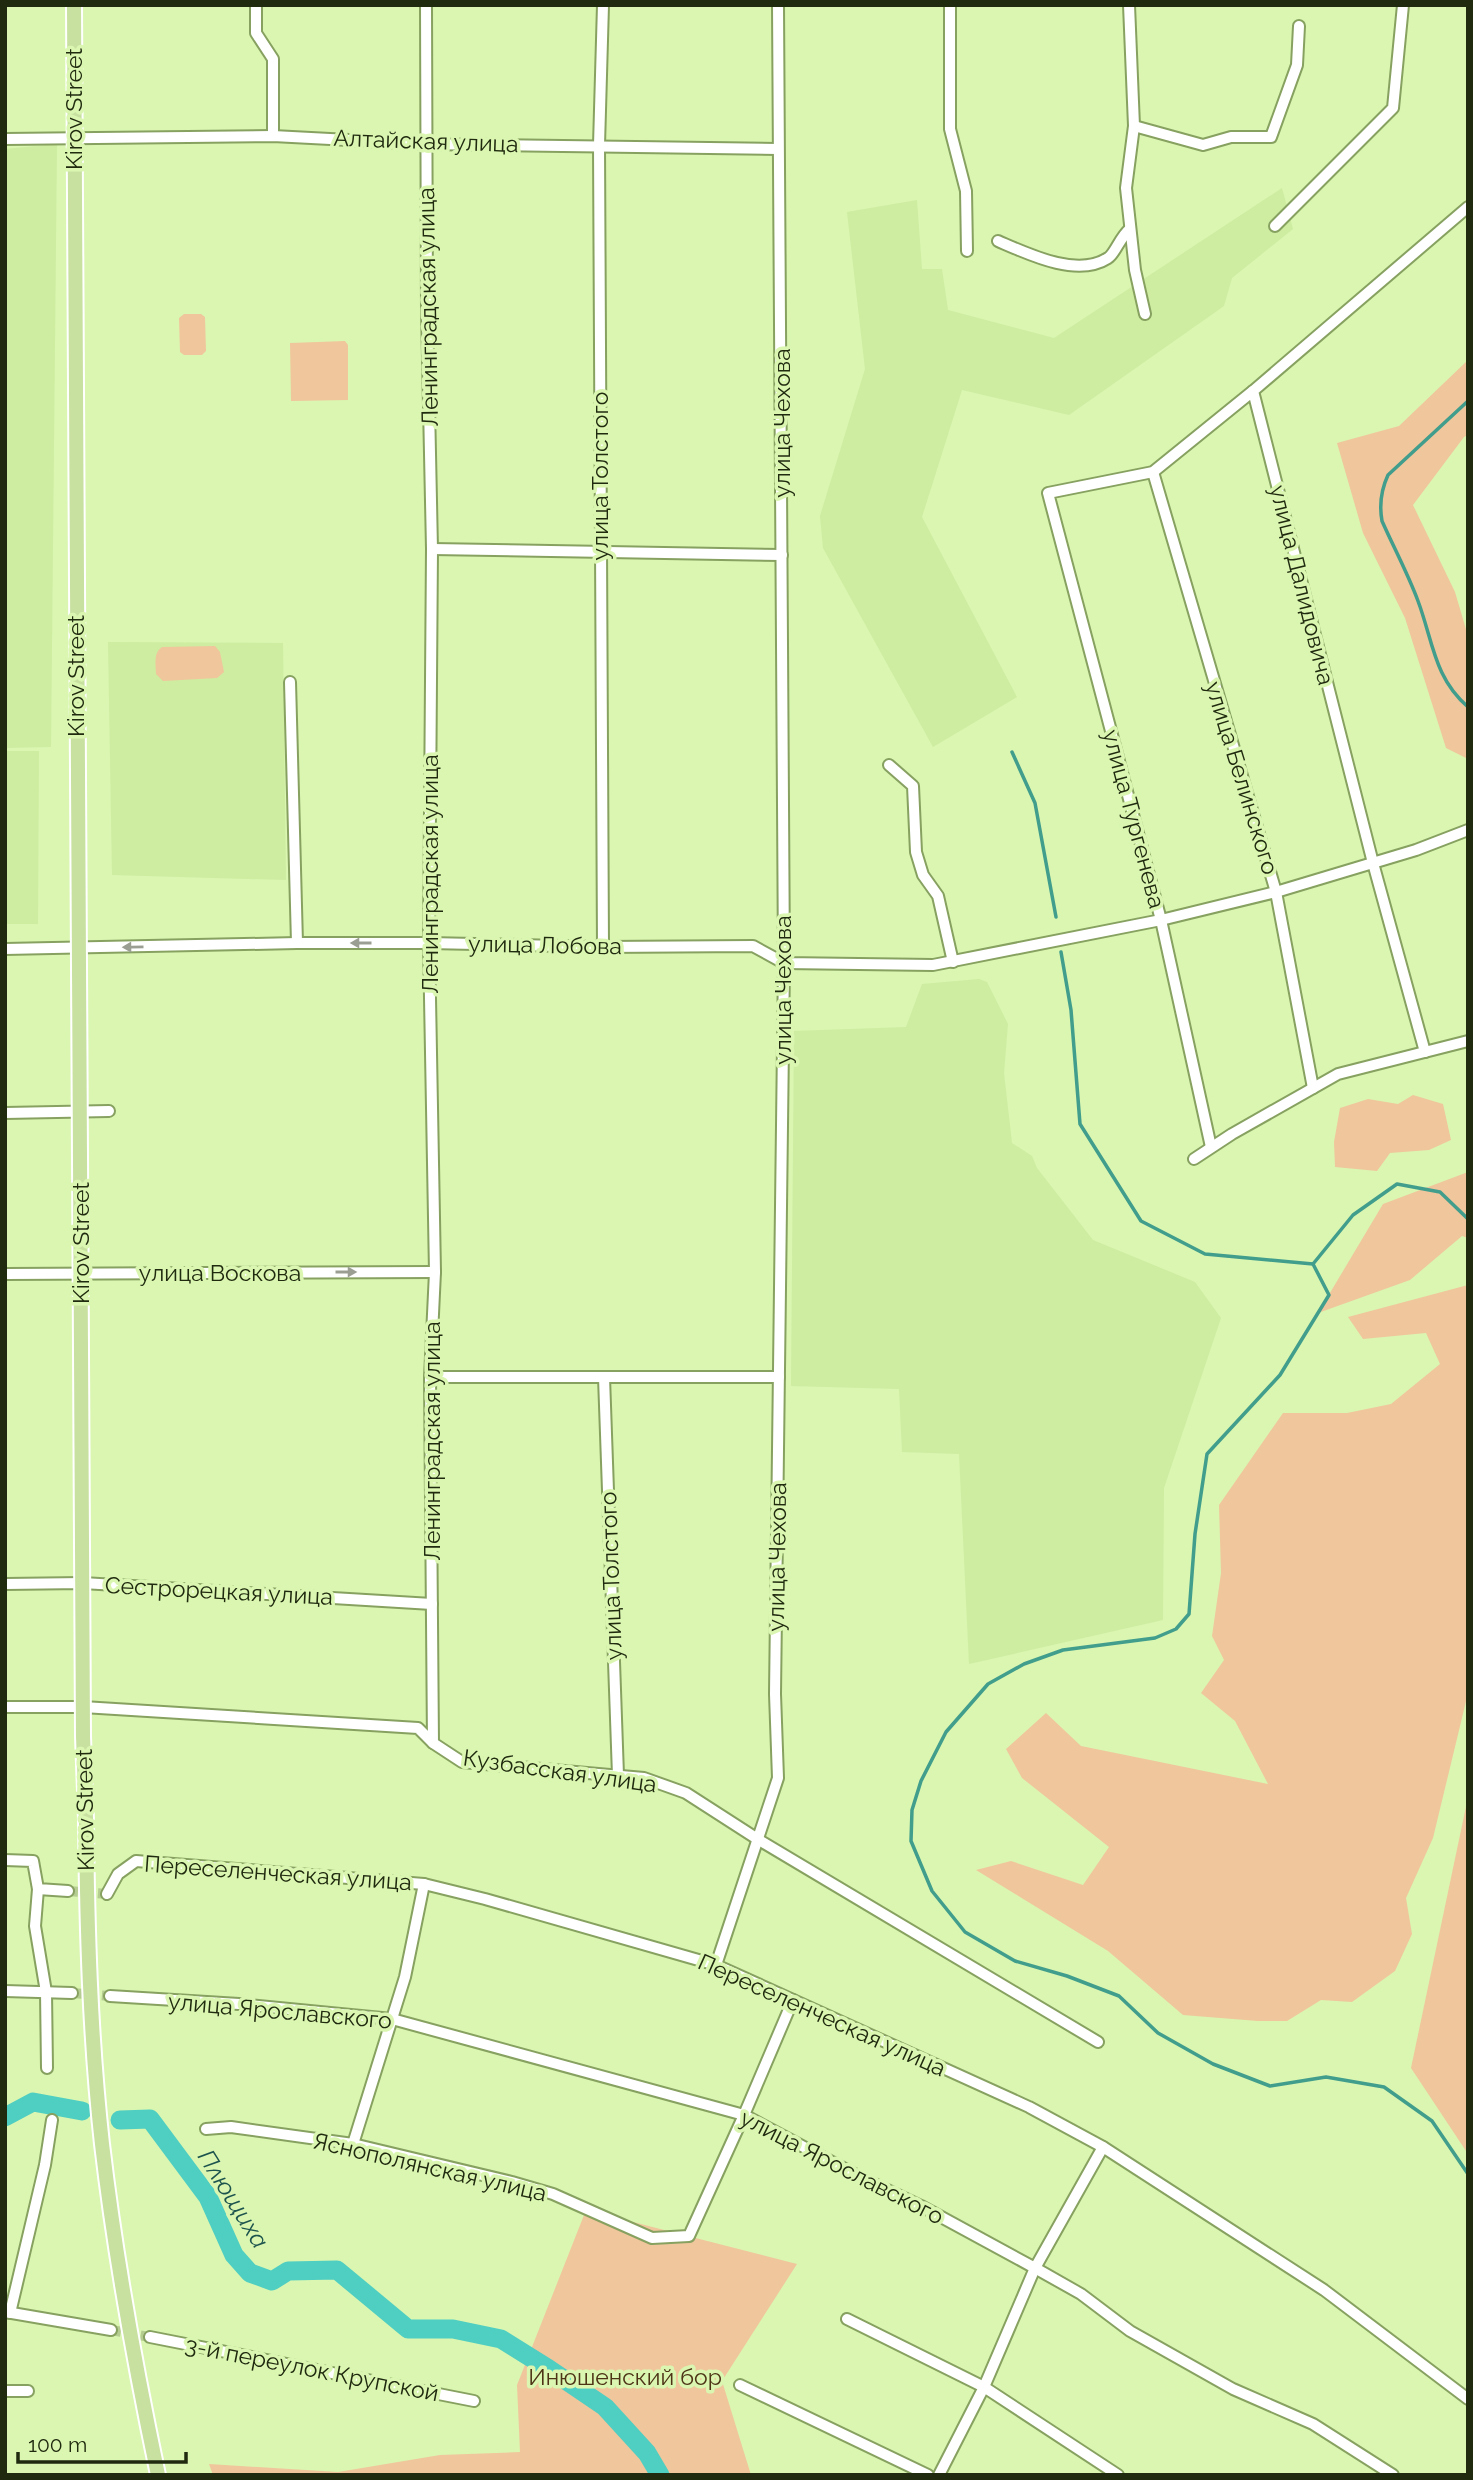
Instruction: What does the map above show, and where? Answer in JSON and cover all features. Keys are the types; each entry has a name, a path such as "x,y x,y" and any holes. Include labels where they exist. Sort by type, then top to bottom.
{"main road":[{"name":"Kirov Street","path":"74,5 83,1707 89,1975 102,2144 141,2396 158,2475"}],"street":[{"path":"256,5 256,33 273,59 273,136"},
{"name":"Ленинградская улица","path":"426,5 425,144 432,549 429,943 435,1272 430,1377 433,1743"},
{"name":"улица Толстого","path":"603,947 599,145 604,5"},
{"name":"улица Чехова","path":"716,1965 778,1778 775,1694 784,963 778,5"},
{"path":"950,5 950,129 967,191 967,251"},
{"path":"1129,5 1134,126 1126,188 1135,270 1145,314"},
{"path":"1275,226 1393,108 1403,5"},
{"path":"1134,126 1203,145 1231,137 1270,136 1297,65 1298,26"},
{"name":"Алтайская улица","path":"5,139 273,136 425,144 778,149"},
{"path":"1153,472 1253,391 1468,206"},
{"path":"998,241 1042,260 1070,265 1096,264 1111,257 1121,237 1130,229"},
{"name":"улица Далидовича","path":"1253,391 1373,863 1425,1052"},
{"name":"улица Тургенева","path":"1153,472 1048,493 1161,920 1211,1147"},
{"name":"улица Белинского","path":"1153,472 1276,892 1313,1088"},
{"path":"432,549 782,555"},
{"path":"290,682 297,943"},
{"path":"889,765 913,786 916,852 923,875 939,896 953,962"},
{"name":"улица Лобова","path":"5,949 297,943 753,946 784,963 933,965 1161,920 1276,892 1416,850 1468,830"},
{"path":"1194,1159 1338,1074 1468,1041"},
{"path":"5,1113 109,1111"},
{"name":"улица Воскова","path":"5,1274 435,1272"},
{"path":"430,1377 779,1377"},
{"name":"улица Толстого","path":"604,1377 618,1775"},
{"name":"Сестрорецкая улица","path":"5,1584 83,1583 432,1604"},
{"name":"Кузбасская улица","path":"5,1707 83,1707 418,1728 433,1743 463,1762 644,1778 686,1793 759,1840 1098,2042"},
{"path":"5,1860 33,1861 38,1889 35,1926 46,1992 47,2068"},
{"name":"Переселенческая улица","path":"107,1894 118,1874 136,1861 424,1884 716,1965 1029,2107 1103,2147 1324,2290 1468,2399"},
{"path":"353,2144 405,1977 424,1884"},
{"path":"38,1889 68,1891"},
{"path":"5,1991 72,1993"},
{"name":"улица Ярославского","path":"110,1996 239,2004 391,2019 744,2115 1035,2268 1081,2294 1130,2331 1233,2389 1313,2424 1393,2475"},
{"path":"744,2115 793,2000"},
{"name":"Яснополянская улица","path":"206,2129 231,2127 353,2144 512,2182 543,2191 652,2238 689,2236 744,2115"},
{"path":"52,2120 45,2165 8,2313 111,2330"},
{"path":"939,2475 985,2387 1035,2268 1103,2147"},
{"path":"847,2319 985,2387 1118,2475"},
{"name":"3-й переулок Крупской","path":"150,2337 474,2401"},
{"path":"740,2385 928,2475"},
{"path":"5,2391 28,2391"}],"shaded area":[{"path":"57,144 51,747 5,748 5,149"},
{"path":"1282,188 1293,229 1232,278 1224,306 1069,415 962,390 922,517 1017,697 933,747 823,548 820,516 865,369 847,212 917,200 922,269 942,269 948,310 1054,338"},
{"path":"108,642 283,643 286,880 112,875"},
{"path":"5,751 39,751 38,924 5,924"},
{"path":"979,979 987,982 1008,1024 1004,1073 1012,1143 1032,1156 1037,1168 1093,1240 1195,1282 1221,1318 1164,1488 1163,1620 969,1664 959,1454 902,1452 899,1389 791,1386 794,1031 906,1027 922,984"}],"green space":[{"path":"184,314 201,314 205,317 206,351 202,355 184,355 180,352 179,318"},
{"path":"345,341 348,345 348,400 291,401 290,343"},
{"path":"1468,360 1468,435 1413,505 1455,592 1468,636 1468,759 1446,748 1405,618 1363,533 1337,443 1399,426"},
{"path":"215,646 220,652 224,672 217,678 163,681 156,674 156,656 162,647"},
{"path":"1413,1095 1443,1104 1451,1140 1429,1150 1390,1153 1377,1171 1335,1167 1334,1142 1340,1108 1368,1099 1398,1104"},
{"path":"1468,1172 1468,1238 1462,1236 1410,1280 1318,1313 1383,1204"},
{"path":"1468,1285 1468,1693 1433,1838 1406,1898 1412,1934 1395,1971 1352,2002 1321,2000 1287,2021 1183,2015 1108,1951 976,1870 1011,1861 1083,1885 1109,1847 1022,1778 1006,1749 1046,1713 1081,1746 1268,1784 1235,1721 1201,1693 1224,1660 1212,1636 1221,1573 1219,1505 1283,1413 1347,1413 1391,1404 1440,1364 1426,1333 1363,1339 1348,1317"},
{"path":"1468,1797 1468,2154 1411,2068"},
{"name":"Инюшенский бор","path":"586,2210 797,2264 722,2381 751,2475 213,2475 209,2464 338,2472 440,2455 520,2452 517,2385"}],"waterway":[{"path":"1468,401 1388,475 1382,492 1381,509 1382,521 1414,591 1441,671 1448,684 1468,707"},
{"path":"1012,752 1035,803 1056,917"},
{"path":"1061,952 1071,1010 1080,1124 1141,1221 1205,1254 1313,1264"},
{"path":"1468,1219 1440,1192 1397,1184 1353,1215 1313,1264 1329,1295 1280,1375 1207,1454 1195,1534 1189,1614 1176,1629 1155,1638 1063,1650 1024,1664 988,1684 946,1732 921,1781 912,1810 911,1841 932,1891 965,1932 1015,1961 1067,1976 1119,1996 1158,2033 1213,2064 1270,2086 1326,2077 1384,2087 1432,2121 1468,2174"},
{"name":"Плющиха","path":"5,2117 33,2102 82,2111"},
{"name":"Плющиха","path":"120,2120 150,2119 208,2197 234,2255 250,2273 272,2281 288,2271 337,2270 408,2329 453,2329 501,2339 605,2407 647,2453 660,2475"}],"tunnel":[{"path":"68,1891 107,1894"},
{"path":"72,1993 110,1996"},
{"path":"111,2330 150,2337"}]}
